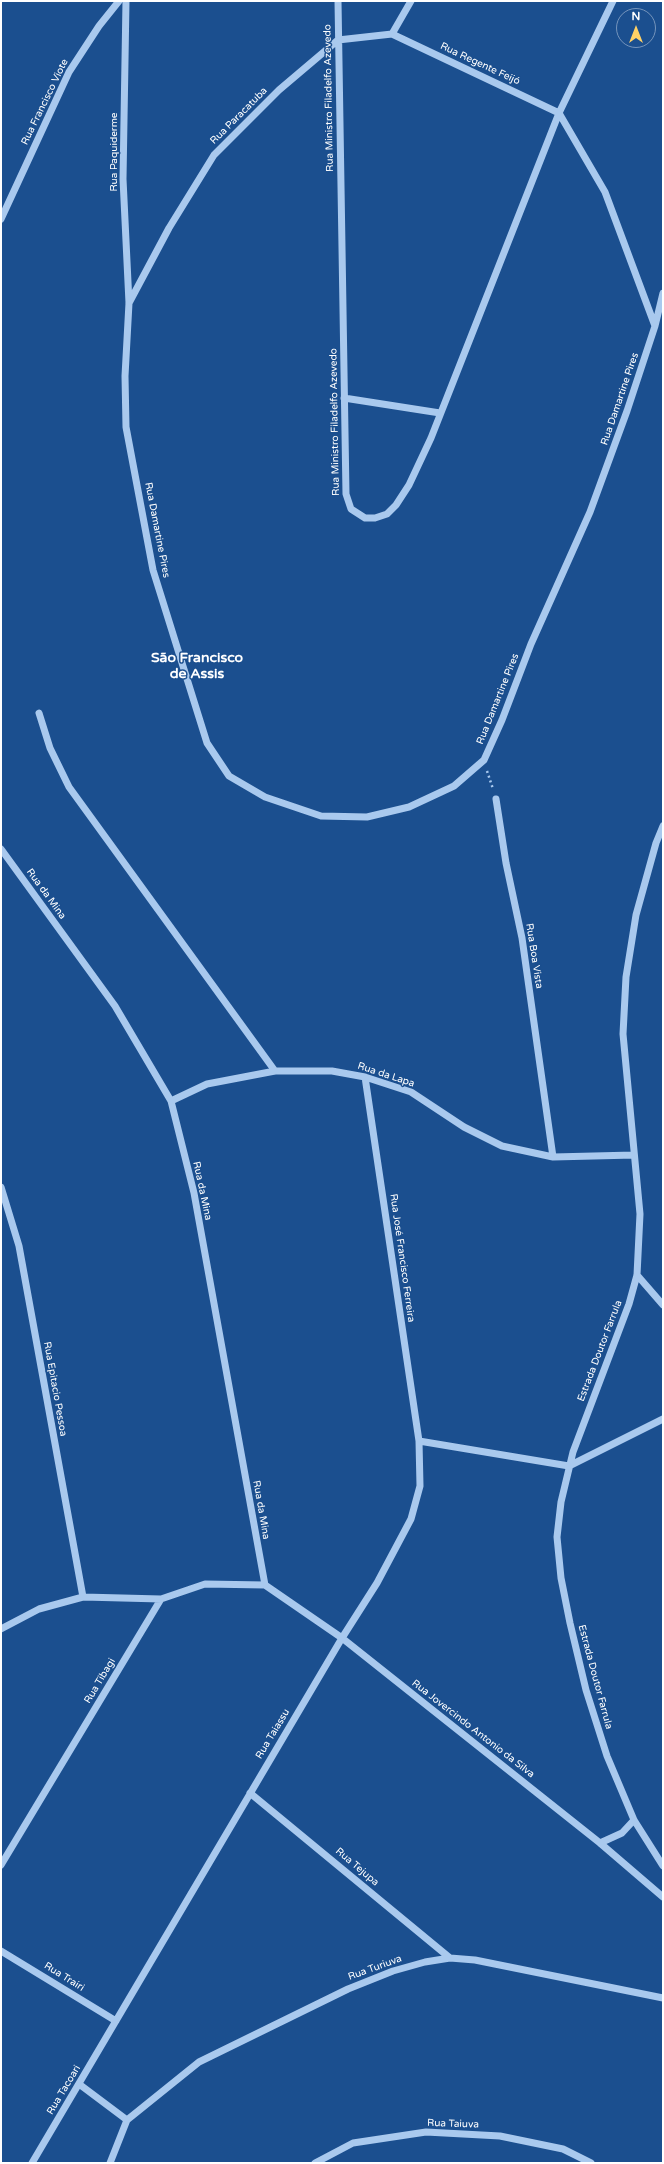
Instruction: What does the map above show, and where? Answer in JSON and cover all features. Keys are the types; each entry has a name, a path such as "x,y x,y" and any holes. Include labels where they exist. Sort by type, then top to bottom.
{"street":[{"name":"Rua Francisco Viote","path":"1,219 69,72 99,26 119,1"},
{"name":"Rua Paquiderme","path":"126,1 123,179 129,303"},
{"name":"Rua Ministro Filadelfo Azevedo","path":"338,1 346,494 351,509 365,518 375,518 387,514 396,505 408,485 440,413 559,113 613,1"},
{"path":"338,40 392,34 411,1"},
{"name":"Rua Regente Feijó","path":"392,34 559,113"},
{"name":"Rua Paracatuba","path":"129,303 169,228 214,155 279,90 338,40"},
{"path":"559,113 605,192 655,326"},
{"name":"Rua Damartine Pires","path":"129,303 125,376 126,427 153,570 207,743 229,776 265,797 321,816 367,817 409,807 454,786 484,760 502,720 532,644 590,512 628,411 655,326 663,293"},
{"path":"344,398 440,413"},
{"path":"40,713 50,748 69,787 275,1071"},
{"name":"Rua Boa Vista","path":"496,799 506,863 522,938 553,1157"},
{"name":"Estrada Doutor Farrula","path":"663,826 636,915 626,977 623,1034 640,1214 637,1275 629,1304 584,1418 568,1466 557,1537 561,1578 586,1690 607,1756 634,1820 663,1866"},
{"name":"Rua da Mina","path":"1,850 115,1006 171,1101 194,1193 265,1585"},
{"name":"Rua da Lapa","path":"171,1101 207,1084 275,1071 332,1071 365,1077 411,1092 464,1127 502,1146 553,1157 634,1155"},
{"name":"Rua José Francisco Ferreira","path":"365,1077 419,1441"},
{"name":"Rua Epitacio Pessoa","path":"1,1186 18,1246 82,1597"},
{"path":"637,1275 663,1305"},
{"path":"419,1441 568,1466 663,1419"},
{"name":"Rua Taiassu","path":"114,2024 342,1638 377,1583 410,1519 420,1486 419,1441"},
{"path":"1,1630 39,1609 82,1597 161,1599 206,1584 265,1585"},
{"name":"Rua Jovercindo Antonio da Silva","path":"265,1585 342,1638 600,1843 663,1897"},
{"name":"Rua Tibagi","path":"1,1865 161,1599"},
{"name":"Rua Tejupa","path":"250,1793 450,1958"},
{"path":"600,1843 622,1833 634,1820"},
{"name":"Rua Trairi","path":"1,1951 114,2024"},
{"name":"Rua Turiuva","path":"127,2120 199,2062 348,1989 393,1971 425,1962 450,1958 475,1960 663,1998"},
{"name":"Rua Tacoari","path":"32,2163 114,2024"},
{"path":"79,2084 127,2120 110,2163"},
{"name":"Rua Taiuva","path":"315,2163 353,2143 426,2132 500,2136 563,2149 591,2163"}],"path":[{"path":"484,760 496,799"}],"district":[{"name":"São Francisco de Assis","path":"197,666"}]}
